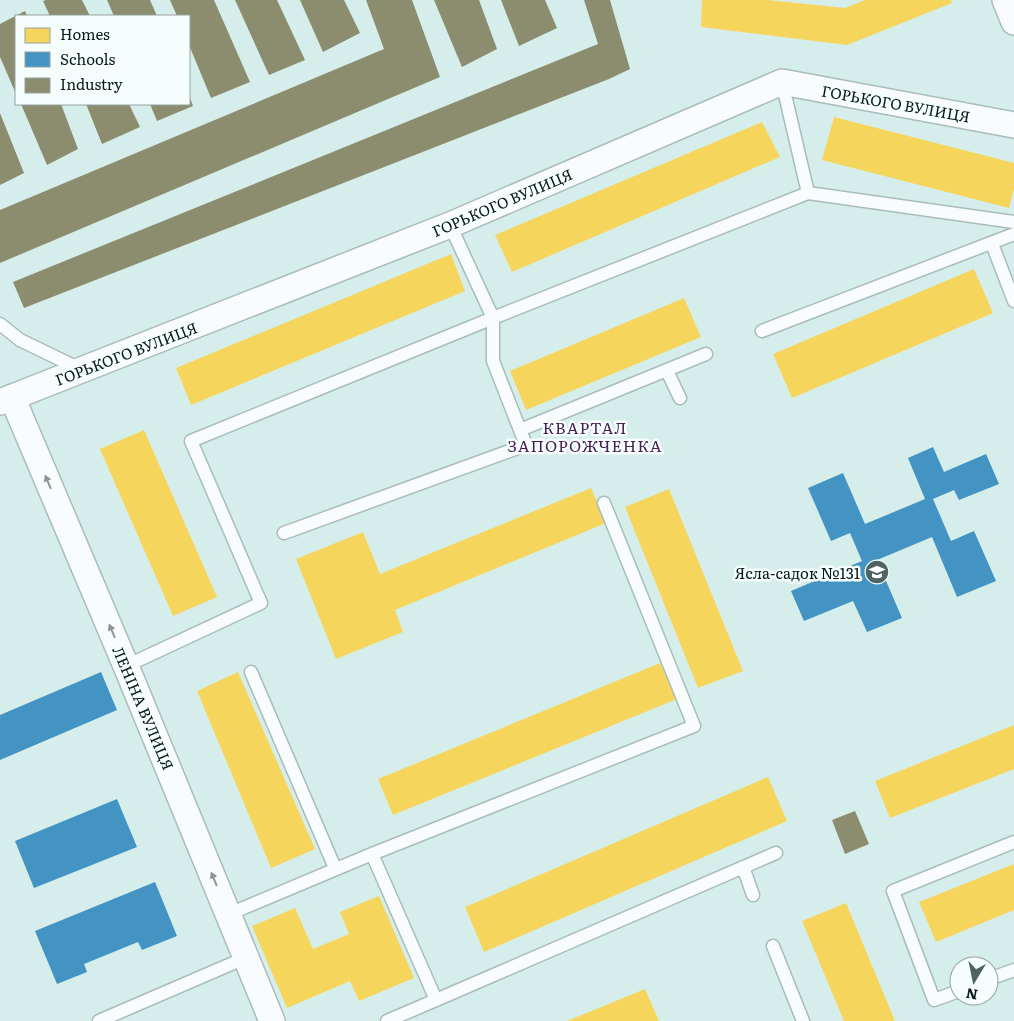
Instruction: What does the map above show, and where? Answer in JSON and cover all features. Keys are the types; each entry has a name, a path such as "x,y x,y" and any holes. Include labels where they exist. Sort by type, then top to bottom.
{"street":[{"path":"1004,0 1014,22"},
{"name":"ГОРЬКОГО ВУЛИЦЯ","path":"6,399 450,225 782,82 1014,125"},
{"name":"ЛЕНІНА ВУЛИЦЯ","path":"6,399 126,666 272,1021"}],"lane":[{"path":"782,82 808,193"},
{"path":"126,666 260,602 191,441 808,193 1014,222"},
{"path":"284,533 526,445 493,360 493,318 450,225"},
{"path":"762,331 1014,234"},
{"path":"992,244 1014,301"},
{"path":"0,324 20,340 82,370"},
{"path":"520,430 706,354"},
{"path":"667,371 680,398"},
{"path":"229,914 335,868 694,726 604,502"},
{"path":"251,672 335,868"},
{"path":"949,995 934,1000 893,891 1014,842"},
{"path":"387,1021 776,853"},
{"path":"372,854 436,1000"},
{"path":"743,867 752,895"},
{"path":"773,946 803,1021"},
{"path":"100,1021 245,958"},
{"path":"999,975 1014,970"}],"building: Homes":[{"path":"702,0 768,0 845,8 865,0 951,0 952,3 847,45 701,27"},
{"path":"834,117 1014,163 1014,189 1009,208 822,160"},
{"path":"762,122 780,157 512,272 495,235"},
{"path":"451,254 465,291 191,405 176,368"},
{"path":"974,269 993,313 792,398 773,354"},
{"path":"684,298 701,337 526,410 510,371"},
{"path":"144,430 217,597 173,616 100,449"},
{"path":"591,488 606,523 395,610 403,632 336,659 296,559 363,532 380,574"},
{"path":"669,489 743,671 698,688 625,507"},
{"path":"660,663 677,699 393,815 378,779"},
{"path":"238,672 315,849 271,868 197,691"},
{"path":"1014,725 1014,769 890,818 875,781"},
{"path":"768,777 787,821 484,952 465,907"},
{"path":"1014,864 1014,910 936,942 919,902"},
{"path":"379,896 414,978 359,1001 350,981 287,1008 252,926 295,908 313,949 349,934 340,912"},
{"path":"846,903 895,1021 844,1021 802,921"},
{"path":"645,989 659,1021 567,1021"}],"building: Schools":[{"path":"933,447 944,472 986,454 999,484 959,500 954,490 933,499 951,541 974,531 996,581 957,597 932,537 877,560 902,618 867,632 853,601 804,621 791,591 862,561 850,533 831,541 808,488 843,473 865,524 925,499 908,458"},
{"path":"101,672 117,710 0,760 0,715"},
{"path":"117,799 137,847 34,888 15,841"},
{"path":"155,882 177,936 142,950 138,942 84,964 87,972 57,984 35,931"}],"building: Industry":[{"path":"82,0 90,15 50,15 43,1"},
{"path":"107,0 150,0 157,15 114,15"},
{"path":"170,0 214,0 250,82 211,98 190,47 190,15 177,15"},
{"path":"235,0 277,0 305,60 269,75"},
{"path":"300,0 344,0 360,33 323,52"},
{"path":"366,0 412,0 440,77 0,263 0,210 384,49"},
{"path":"434,0 479,0 497,49 462,67"},
{"path":"501,0 545,0 557,28 519,46"},
{"path":"584,0 610,0 630,69 609,79 24,308 13,282 598,44"},
{"path":"25,11 27,15 17,15"},
{"path":"15,16 15,92 0,57 0,24"},
{"path":"190,98 193,106 157,121 150,105 190,105"},
{"path":"21,105 61,105 78,149 47,165"},
{"path":"86,105 129,105 140,127 102,144"},
{"path":"0,113 24,173 0,185"},
{"path":"855,811 869,844 845,854 832,820"}],"place":[{"name":"Ясла-садок №131","path":"877,572"}],"district":[{"name":"КВАРТАЛ ЗАПОРОЖЧЕНКА","path":"585,436"}]}
